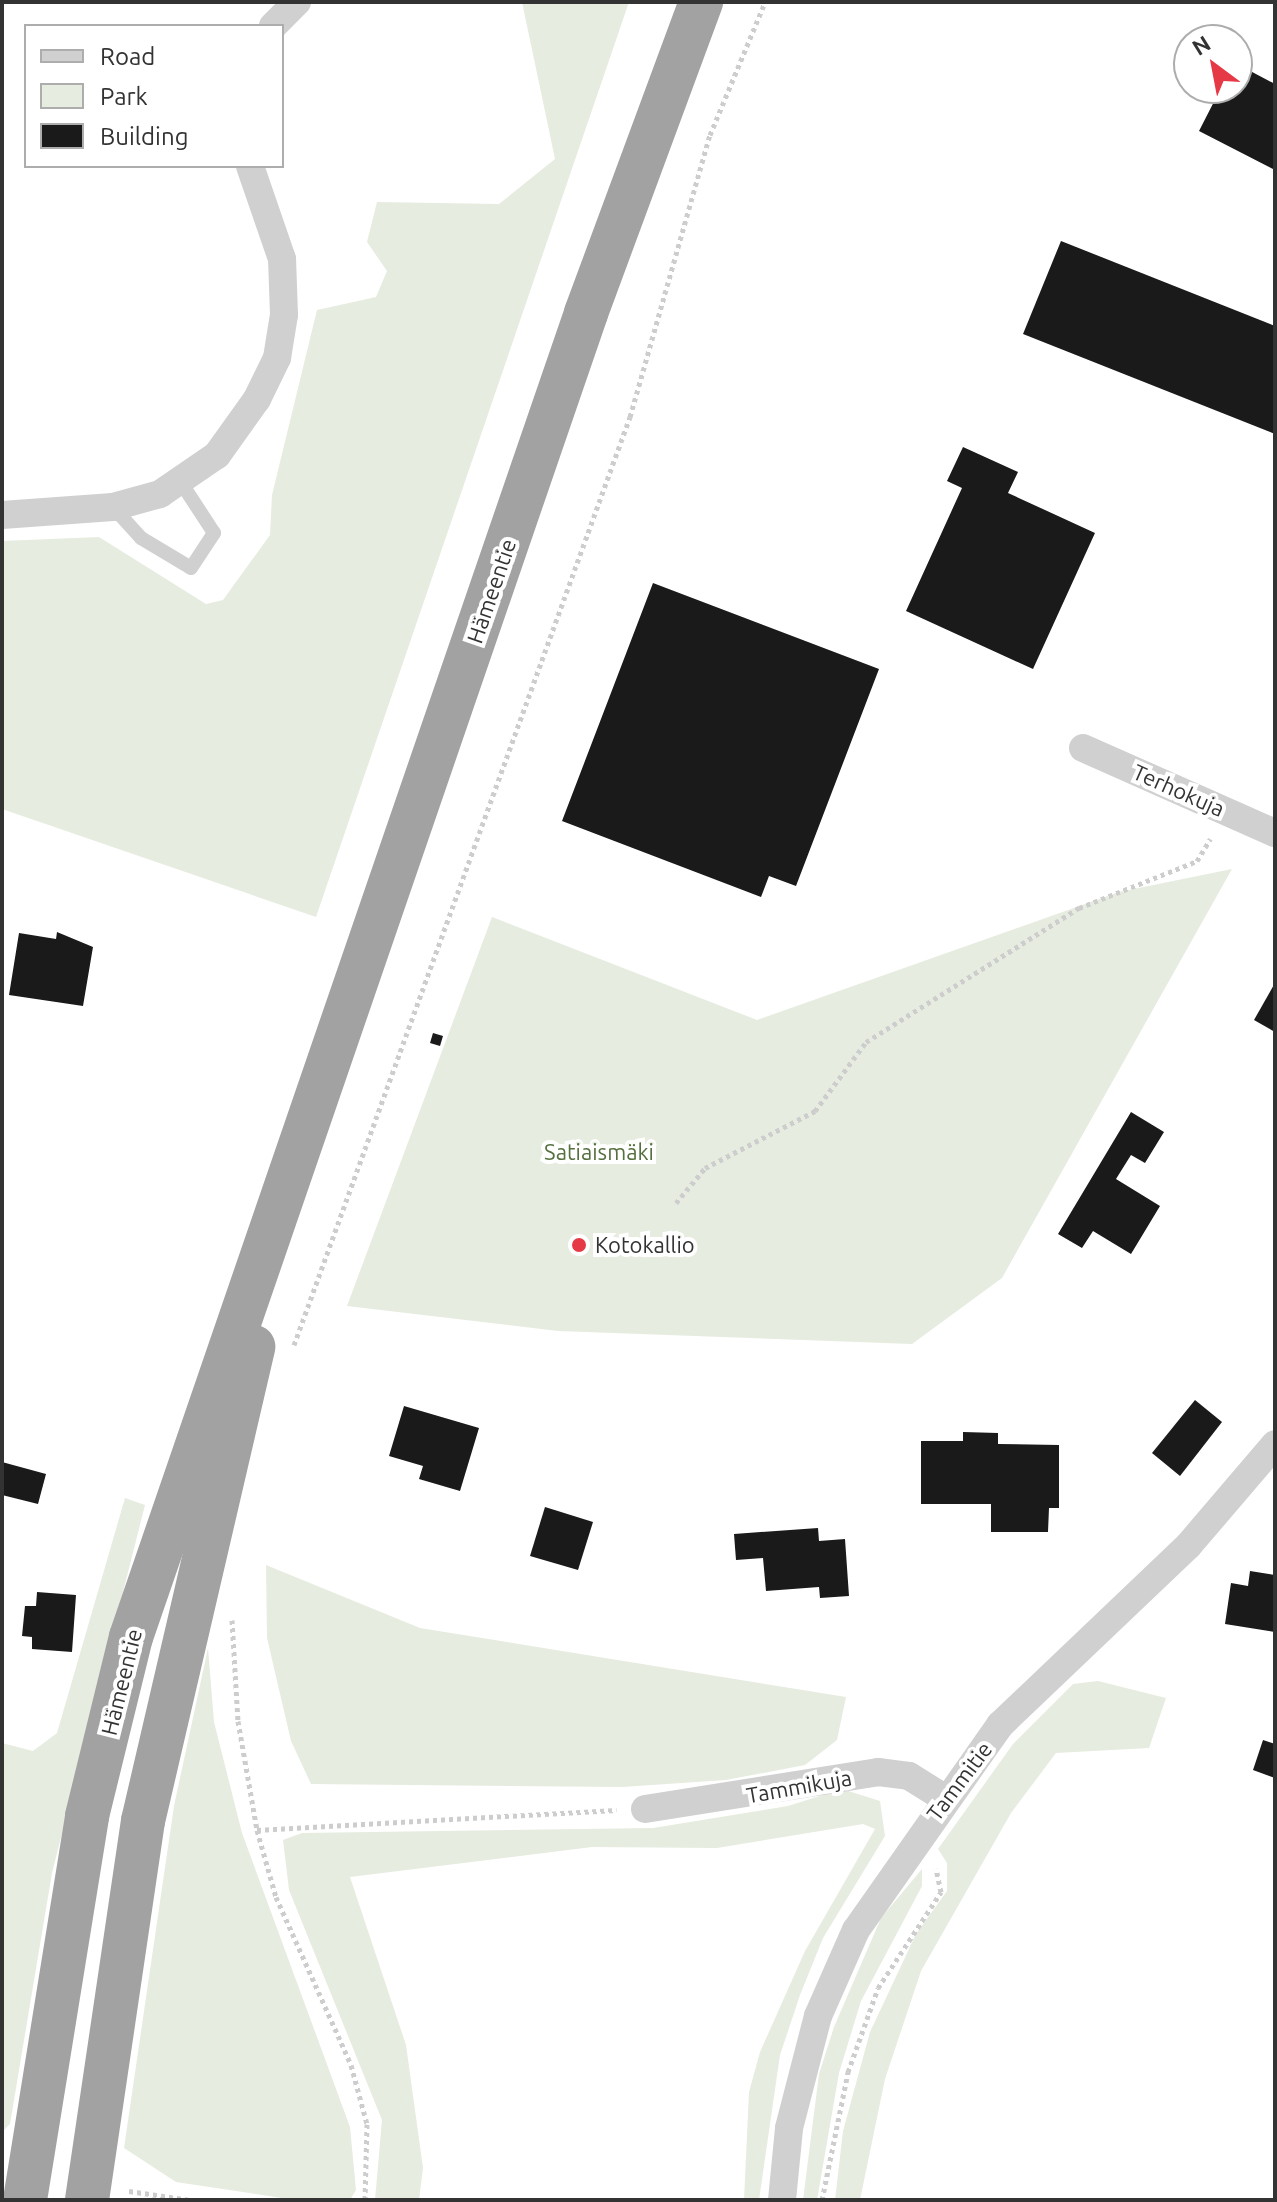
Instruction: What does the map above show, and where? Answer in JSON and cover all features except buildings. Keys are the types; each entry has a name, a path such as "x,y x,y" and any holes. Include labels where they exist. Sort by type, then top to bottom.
{"highway":[{"name":"Hämeentie","path":"25,2200 87,1816 131,1637 196,1430 293,1184 580,328 701,2"},
{"name":"Hämeentie","path":"108,2196 143,1821 293,1184"}],"street":[{"path":"275,24 297,2"},
{"path":"2,515 113,507 182,484 217,455 277,358 282,259 251,168"},
{"name":"Terhokuja","path":"1083,748 1275,833"},
{"name":"Tammitie","path":"782,2200 789,2128 818,2016 856,1930 946,1799 1042,1680 1147,1587 1273,1452"},
{"name":"Tammikuja","path":"645,1809 878,1772 909,1776 946,1799"}],"lane":[{"path":"113,507 141,538 191,568 214,533 182,484"}],"path":[{"path":"292,1351 630,417 710,135 765,2"},
{"path":"676,1203 705,1168 815,1111 866,1042 987,961 1079,908 1197,861 1228,811"},
{"path":"234,1603 238,1721 257,1830 276,1897 351,2065 367,2124 365,2200"},
{"path":"257,1830 645,1809"},
{"path":"822,2200 848,2072 878,1988 941,1892 939,1872 912,1845"},
{"path":"108,2196 190,2200"}],"green space":[{"path":"522,2 629,2 316,917 2,809 2,541 99,537 206,604 223,600 270,535 272,495 317,310 376,297 387,271 367,242 377,202 499,204 555,159"},
{"name":"Satiaismäki","path":"1232,869 1002,1278 912,1344 558,1331 347,1306 492,917 757,1020 1119,892"},
{"path":"125,1498 145,1505 52,1873 10,2124 2,2132 2,1743 33,1751 57,1733"},
{"path":"266,1565 420,1628 846,1697 837,1740 805,1765 726,1780 622,1787 311,1784 291,1741 267,1638"},
{"path":"208,1648 214,1722 242,1833 350,2127 356,2190 350,2200 295,2200 176,2182 124,2148 174,1806"},
{"path":"1098,1681 1166,1698 1149,1748 1056,1753 1011,1813 921,1971 885,2079 860,2200 835,2200 843,2131 870,2032 916,1934 947,1891 947,1863 938,1849 1013,1744 1073,1684"},
{"path":"842,1789 880,1801 885,1836 823,1938 800,1995 780,2055 759,2200 744,2200 749,2092 760,2052 805,1951 875,1829 863,1824 717,1848 592,1847 350,1877 406,2045 423,2168 419,2200 375,2200 382,2120 289,1890 283,1840 302,1833 653,1828 788,1806"},
{"path":"922,1869 922,1886 861,2001 839,2073 817,2200 803,2200 819,2074 834,2027 881,1918"}],"place":[{"name":"Kotokallio","path":"579,1245"}]}
